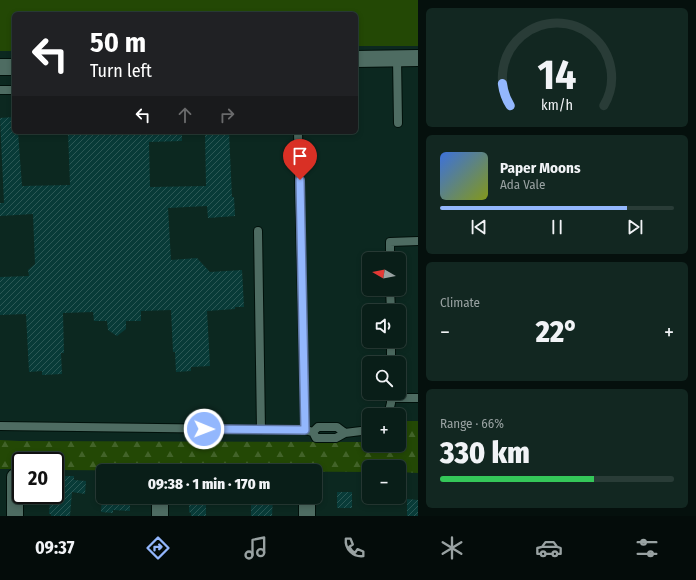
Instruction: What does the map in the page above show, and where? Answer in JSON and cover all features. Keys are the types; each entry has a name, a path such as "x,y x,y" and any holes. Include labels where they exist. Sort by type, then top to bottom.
{"street":[{"path":"358,59 418,56"},
{"path":"0,68 12,67"},
{"path":"15,504 15,516"},
{"path":"160,504 160,516"},
{"path":"307,504 307,516"}],"lane":[{"path":"397,58 398,124"},
{"path":"0,90 12,90"},
{"path":"298,134 309,431 316,438 336,438 345,433 362,431"},
{"path":"258,231 261,430"},
{"path":"390,252 390,242 418,241"},
{"path":"406,397 418,398"},
{"path":"0,426 309,431"}],"green space":[{"path":"0,0 418,0 418,46 358,46 358,12 12,12 12,51 0,51"},
{"path":"406,421 418,421 418,473 406,472 406,460 362,460 362,472 322,472 322,464 96,464 96,470 64,470 64,452 12,452 12,469 0,469 0,440 362,442 362,452 406,452"}],"building":[{"path":"12,117 12,134 18,134 22,186 70,185 68,134 182,134 182,141 149,142 150,187 206,186 205,134 229,134 232,197 234,197 235,216 208,218 207,206 168,208 171,260 197,258 210,272 242,270 244,307 207,311 210,366 191,367 191,371 176,372 175,352 173,352 171,310 141,311 141,321 126,321 126,329 117,336 108,330 107,321 94,321 93,312 63,313 64,353 61,353 62,374 42,375 42,371 29,372 26,314 0,315 0,277 29,276 28,270 35,264 33,214 0,216 0,203 4,203 0,118"},
{"path":"64,476 74,476 74,480 86,481 85,494 72,492 70,516 51,516 51,514 49,514 50,504 64,504"},
{"path":"337,492 352,492 352,508 337,508"},
{"path":"407,499 418,500 418,516 407,516"},
{"path":"102,504 130,504 130,511 113,510 113,513 101,512"},
{"path":"189,504 206,504 206,516 191,516 191,513 189,512"},
{"path":"251,504 273,504 272,516 251,516"}],"route":[{"path":"204,429 305,430 300,180"}]}
